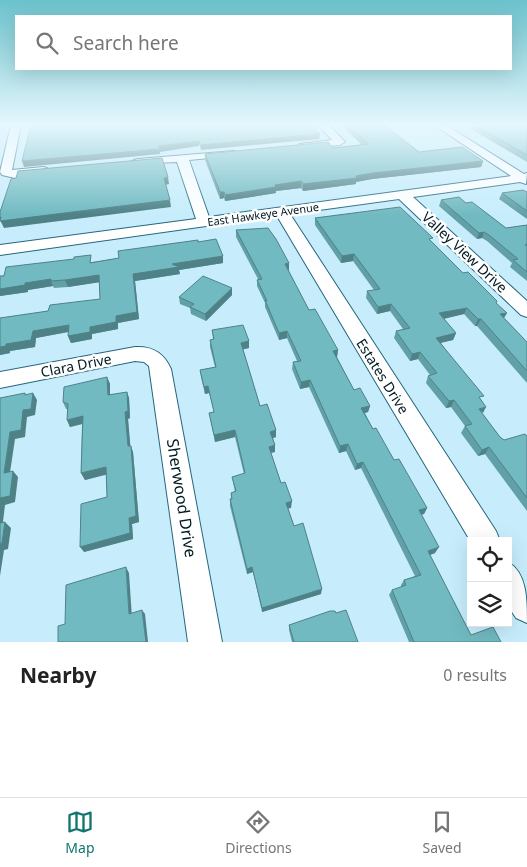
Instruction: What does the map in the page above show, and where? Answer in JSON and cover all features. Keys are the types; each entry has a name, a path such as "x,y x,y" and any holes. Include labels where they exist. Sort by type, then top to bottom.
{"street":[{"path":"9,155 5,171 8,174 55,170"},
{"path":"127,163 210,155"},
{"path":"486,155 525,179"},
{"path":"182,158 204,222"},
{"name":"East Hawkeye Avenue","path":"0,250 402,194 525,179"},
{"name":"Valley View Drive","path":"402,194 527,310"},
{"name":"Estates Drive","path":"281,211 484,537"},
{"name":"Clara Drive","path":"0,380 128,355 142,354 152,356"},
{"name":"Sherwood Drive","path":"152,356 159,363 162,374 205,642"},
{"path":"511,582 527,607"}],"building":[{"path":"24,155 91,155 22,161"},
{"path":"205,155 474,155 483,161 373,173 356,176 357,178 303,184 301,181 225,195 224,192 220,192"},
{"path":"162,158 168,177 164,178 170,200 0,221 0,212 11,179 16,178 18,171"},
{"path":"523,190 527,192 527,211 502,193"},
{"path":"459,197 466,203 472,202 506,228 527,225 527,244 525,245 527,246 527,272 513,260 518,259 489,235 484,232 479,233 441,200"},
{"path":"400,207 433,238 429,239 463,273 468,272 497,301 496,303 507,313 500,314 527,342 527,371 481,319 478,319 467,308 439,313 456,333 436,338 484,396 479,397 486,407 479,409 504,440 525,434 527,436 527,498 489,447 482,450 465,426 472,424 454,400 449,401 428,376 437,373 420,352 412,354 396,331 410,328 391,304 378,307 367,291 380,289 354,254 342,256 315,218"},
{"path":"268,228 276,239 289,263 285,264 309,310 315,309 338,350 333,351 354,390 360,388 370,406 361,408 373,429 376,428 394,460 399,459 427,508 419,510 439,547 428,551 471,635 493,627 501,642 414,642 392,590 406,585 404,580 421,575 363,462 357,464 348,444 340,446 310,380 301,382 293,362 301,361 287,331 279,333 257,280 262,279 236,230"},
{"path":"216,239 223,256 172,264 179,267 133,274 137,312 116,316 116,322 90,327 90,332 68,336 69,325 33,331 31,340 6,344 6,346 0,347 0,318 48,311 50,305 100,299 99,275 65,280 51,281 51,279 0,289 0,276 4,276 6,267 74,259 74,257 91,255 90,263 119,258 118,251"},
{"path":"203,276 232,288 205,314 190,307 194,304 179,297"},
{"path":"243,325 249,341 241,343 260,406 267,404 276,430 270,432 275,445 269,447 281,483 285,482 292,501 286,503 294,526 303,523 322,589 262,608 252,567 247,569 230,499 232,499 231,493 236,491 232,477 245,473 235,430 214,435 209,413 214,412 208,386 204,387 200,370 216,367 210,340 214,339 212,330"},
{"path":"107,377 108,395 127,392 128,411 125,412 128,446 131,446 136,516 129,518 130,533 80,547 81,504 107,497 106,467 81,473 83,416 67,420 68,404 63,402 64,387"},
{"path":"25,393 25,395 33,393 31,409 23,410 21,430 10,432 4,473 13,471 10,496 0,498 0,398"},
{"path":"5,522 2,543 0,544 0,523"},
{"path":"126,567 129,614 142,610 146,642 58,642 58,626 65,624 66,585"},
{"path":"346,610 358,642 294,642 289,625 330,611 335,611 336,613"}]}
